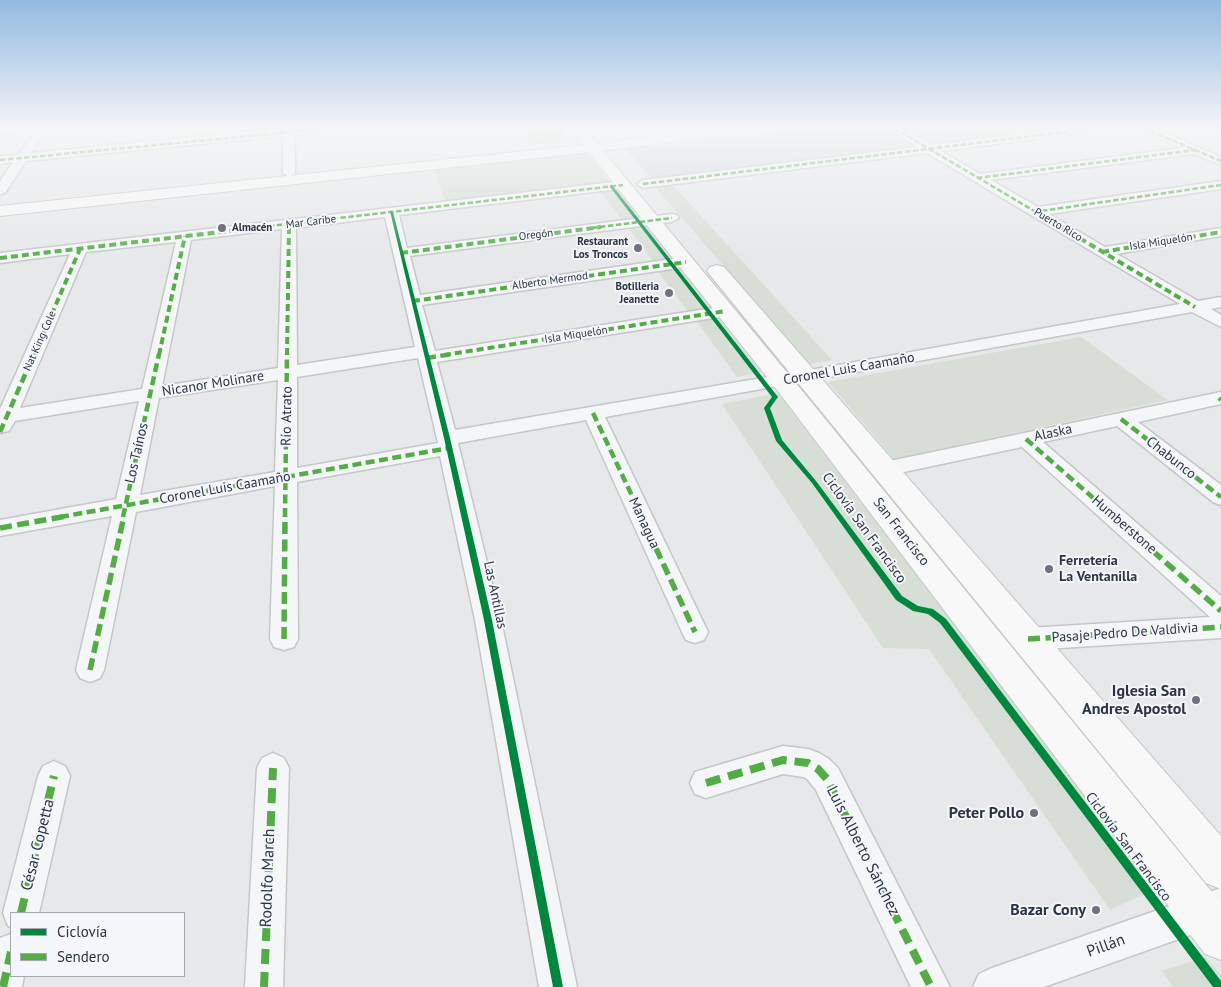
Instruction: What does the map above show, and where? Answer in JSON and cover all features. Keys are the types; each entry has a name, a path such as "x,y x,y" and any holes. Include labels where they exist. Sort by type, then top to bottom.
{"main road":[{"path":"0,203 279,174"},
{"path":"0,210 317,174"},
{"name":"San Francisco","path":"630,175 672,218 699,258 795,378 1214,919"},
{"name":"San Francisco","path":"630,175 652,220 699,258 726,311 885,469 1221,868"}],"street":[{"path":"0,190 11,174"},
{"name":"Mar Caribe","path":"0,258 391,212 641,174"},
{"name":"Puerto Rico","path":"970,174 1221,322"},
{"path":"977,178 1008,174"},
{"path":"1034,212 1221,185"},
{"name":"Las Antillas","path":"391,212 448,443 488,620 558,987"},
{"name":"Oregón","path":"401,253 672,218"},
{"name":"Río Atrato","path":"284,639 289,224"},
{"name":"Isla Miquelón","path":"1102,252 1221,232"},
{"name":"Los Taínos","path":"90,670 186,236"},
{"name":"Nat King Cole","path":"2,422 80,249"},
{"name":"Alberto Mermod","path":"413,301 699,258"},
{"name":"Coronel Luis Caamaño","path":"0,528 286,476 593,413 1221,302"},
{"name":"Isla Miquelón","path":"426,354 726,311"},
{"name":"Nicanor Molinare","path":"2,422 150,394 287,372 426,354"},
{"name":"Alaska","path":"885,469 1220,399"},
{"name":"Managua","path":"593,413 695,632"},
{"name":"Chabunco","path":"1121,419 1221,496"},
{"name":"Humberstone","path":"1026,439 1221,610"},
{"name":"Pasaje Pedro De Valdivia","path":"1028,639 1221,627"},
{"name":"Luis Alberto Sánchez","path":"706,783 783,760 808,763 818,769 827,779 931,987"},
{"name":"Rodolfo March","path":"264,987 273,768"},
{"name":"César Copetta","path":"21,912 54,776"},
{"name":"Pillán","path":"992,987 1214,919"},
{"path":"3,987 10,956"}],"shaded area":[{"path":"435,174 604,174 611,183 445,202"},
{"path":"648,174 693,174 652,179"},
{"path":"672,184 832,360 809,364 654,186"},
{"path":"618,187 642,218 622,221 599,190"},
{"path":"646,224 675,260 654,263 627,226"},
{"path":"678,266 712,309 689,313 656,269"},
{"path":"718,317 761,372 737,377 696,320"},
{"path":"1081,337 1168,400 894,459 828,382"},
{"path":"778,393 1157,888 1110,910 929,649 883,648 722,404"},
{"path":"1205,957 1221,975 1221,987 1173,987 1162,971"}],"marked path":[{"path":"643,184 724,174"},
{"path":"971,174 1195,307"},
{"path":"977,178 1008,174"},
{"path":"0,258 623,185"},
{"path":"1034,212 1221,185"},
{"path":"401,253 672,218"},
{"path":"284,639 289,224"},
{"path":"1102,252 1221,232"},
{"path":"90,670 185,236"},
{"path":"0,432 80,249"},
{"path":"413,301 686,262"},
{"path":"427,358 726,311"},
{"path":"593,413 695,632"},
{"path":"1121,419 1221,497"},
{"path":"1026,439 1221,611"},
{"path":"0,528 449,448"},
{"path":"1028,639 1221,627"},
{"path":"706,783 783,760 808,763 818,769 827,779 931,987"},
{"path":"264,987 273,768"},
{"path":"21,912 54,776"},
{"path":"3,987 10,956"}],"cycle path":[{"name":"Ciclovía San Francisco","path":"611,186 775,397 767,408 779,441 814,482 899,598 916,609 930,611 943,621 1219,987"},
{"path":"391,212 447,438 488,620 558,987"}],"place":[{"name":"Almacén","path":"222,228"},
{"name":"Restaurant Los Troncos","path":"638,248"},
{"name":"Botilleria Jeanette","path":"669,293"},
{"name":"Ferretería La Ventanilla","path":"1049,569"},
{"name":"Iglesia San Andres Apostol","path":"1196,700"},
{"name":"Peter Pollo","path":"1034,813"},
{"name":"Bazar Cony","path":"1096,910"}]}
